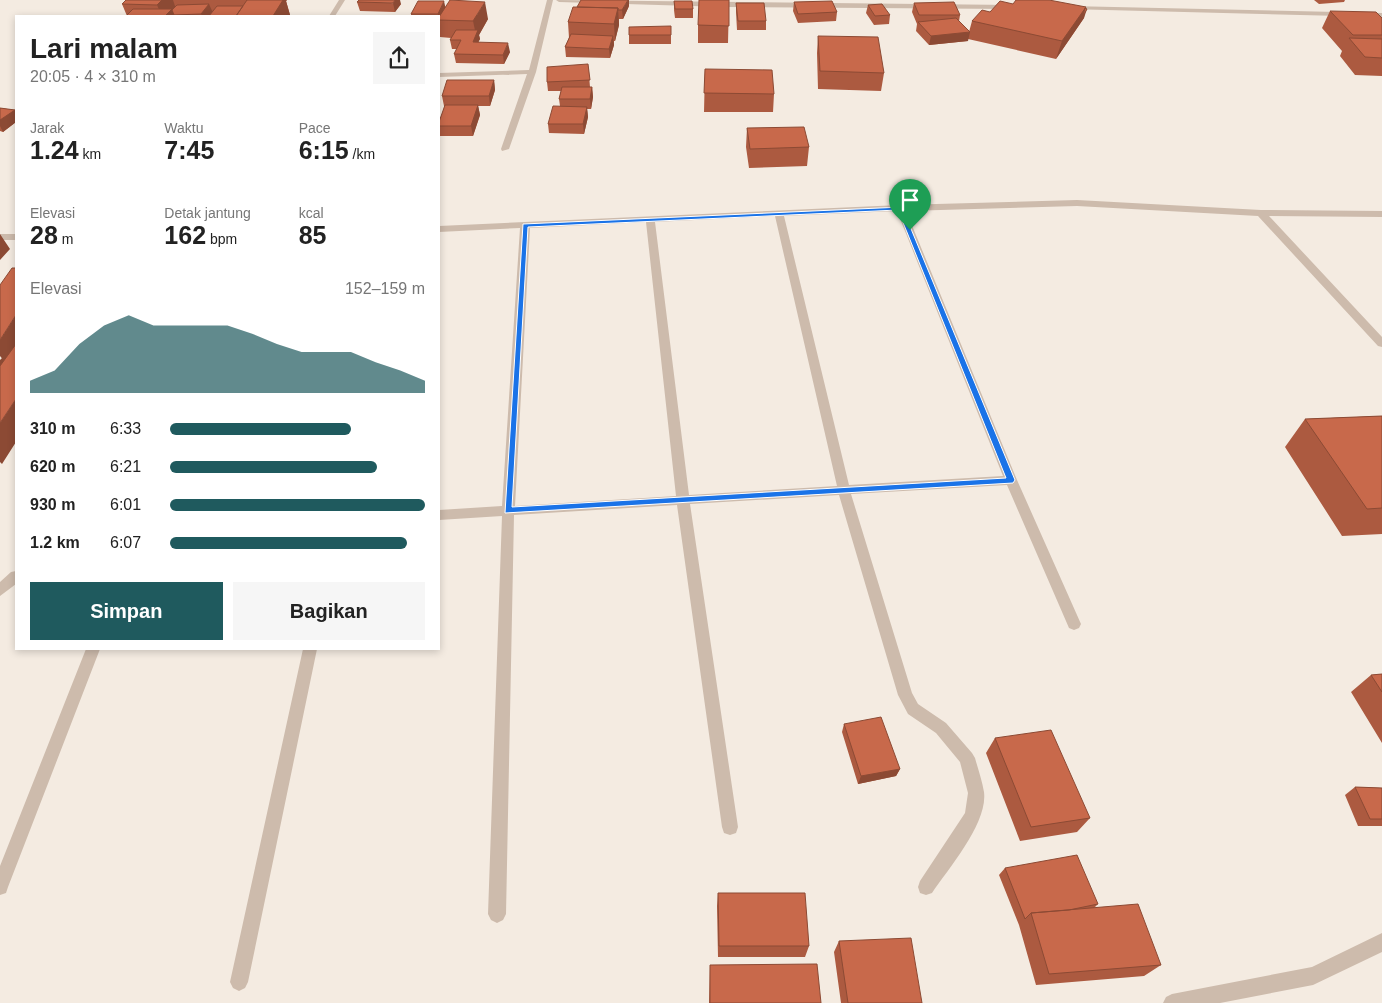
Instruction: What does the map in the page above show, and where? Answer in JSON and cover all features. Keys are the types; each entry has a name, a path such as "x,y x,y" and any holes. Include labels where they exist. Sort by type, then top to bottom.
{"street":[{"path":"333,15 342,0"},
{"path":"505,149 532,72 550,0"},
{"path":"559,0 725,5 1019,7"},
{"path":"1057,8 1382,15"},
{"path":"440,75 532,72"},
{"path":"440,229 900,208 1077,203 1261,213 1382,214"},
{"path":"900,208 1011,480 1074,624"},
{"path":"1261,213 1382,344"},
{"path":"779,214 844,491 905,695 914,709 941,728 967,758 976,793 973,815 926,887"},
{"path":"650,220 683,500 730,827"},
{"path":"497,914 508,511 525,225"},
{"path":"0,237 15,237"},
{"path":"440,515 1011,480"},
{"path":"0,590 15,577"},
{"path":"0,887 93,650"},
{"path":"239,982 310,650"},
{"path":"1172,1003 1313,976 1382,942"}],"building":[{"path":"126,0 162,0 157,5 122,4"},
{"path":"247,0 283,0 274,15 237,15"},
{"path":"359,0 395,0 393,3 357,2"},
{"path":"450,0 485,2 473,21 440,20 440,15"},
{"path":"581,0 628,0 622,10 618,10 618,8 577,7"},
{"path":"699,0 729,0 729,26 698,25"},
{"path":"1016,0 1049,0 1086,7 1062,41 972,21 982,10 990,12 1000,1 1013,4"},
{"path":"418,1 444,1 438,14 411,14"},
{"path":"674,1 692,1 693,9 675,9"},
{"path":"832,1 837,12 798,14 794,2"},
{"path":"954,2 960,15 919,15 914,3"},
{"path":"736,3 764,3 766,21 738,21"},
{"path":"209,4 201,14 174,15 172,10 177,5"},
{"path":"882,4 890,15 875,16 868,5"},
{"path":"217,6 243,6 237,15 210,15"},
{"path":"573,7 618,8 614,24 568,22"},
{"path":"133,9 172,9 166,15 127,15"},
{"path":"1330,11 1376,12 1382,18 1382,35 1353,35"},
{"path":"956,18 970,32 931,36 918,22"},
{"path":"671,26 671,35 629,35 629,27"},
{"path":"456,30 478,30 473,42 508,43 503,55 454,54 461,40 450,40"},
{"path":"571,34 613,36 609,49 565,47"},
{"path":"818,36 878,37 884,73 820,71"},
{"path":"1349,38 1382,39 1382,58 1365,57"},
{"path":"588,64 590,80 547,82 547,67"},
{"path":"705,69 772,70 774,94 704,93"},
{"path":"447,80 494,80 489,96 442,96"},
{"path":"562,87 592,87 590,99 559,99"},
{"path":"445,105 478,105 471,126 440,126 440,119"},
{"path":"553,106 587,107 583,124 548,124"},
{"path":"0,108 15,110 0,120"},
{"path":"804,127 809,147 750,149 747,128"},
{"path":"12,268 15,268 15,317 0,340 0,285"},
{"path":"15,345 15,400 0,423 0,366"},
{"path":"1382,416 1382,508 1367,509 1305,419"},
{"path":"1382,674 1382,692 1371,675"},
{"path":"881,717 900,769 861,776 844,724"},
{"path":"1051,730 1090,818 1031,827 995,738"},
{"path":"1355,787 1382,788 1382,819 1370,819"},
{"path":"1077,855 1098,904 1069,910 1031,913 1025,919 1005,868"},
{"path":"718,893 805,893 809,946 719,946"},
{"path":"1138,904 1161,965 1049,974 1031,913"},
{"path":"911,938 922,1003 848,1003 839,941"},
{"path":"817,964 821,1003 710,1003 710,965"}],"route":[{"path":"900,208 910,230 1011,480 508,511 525,225 900,208"}]}
